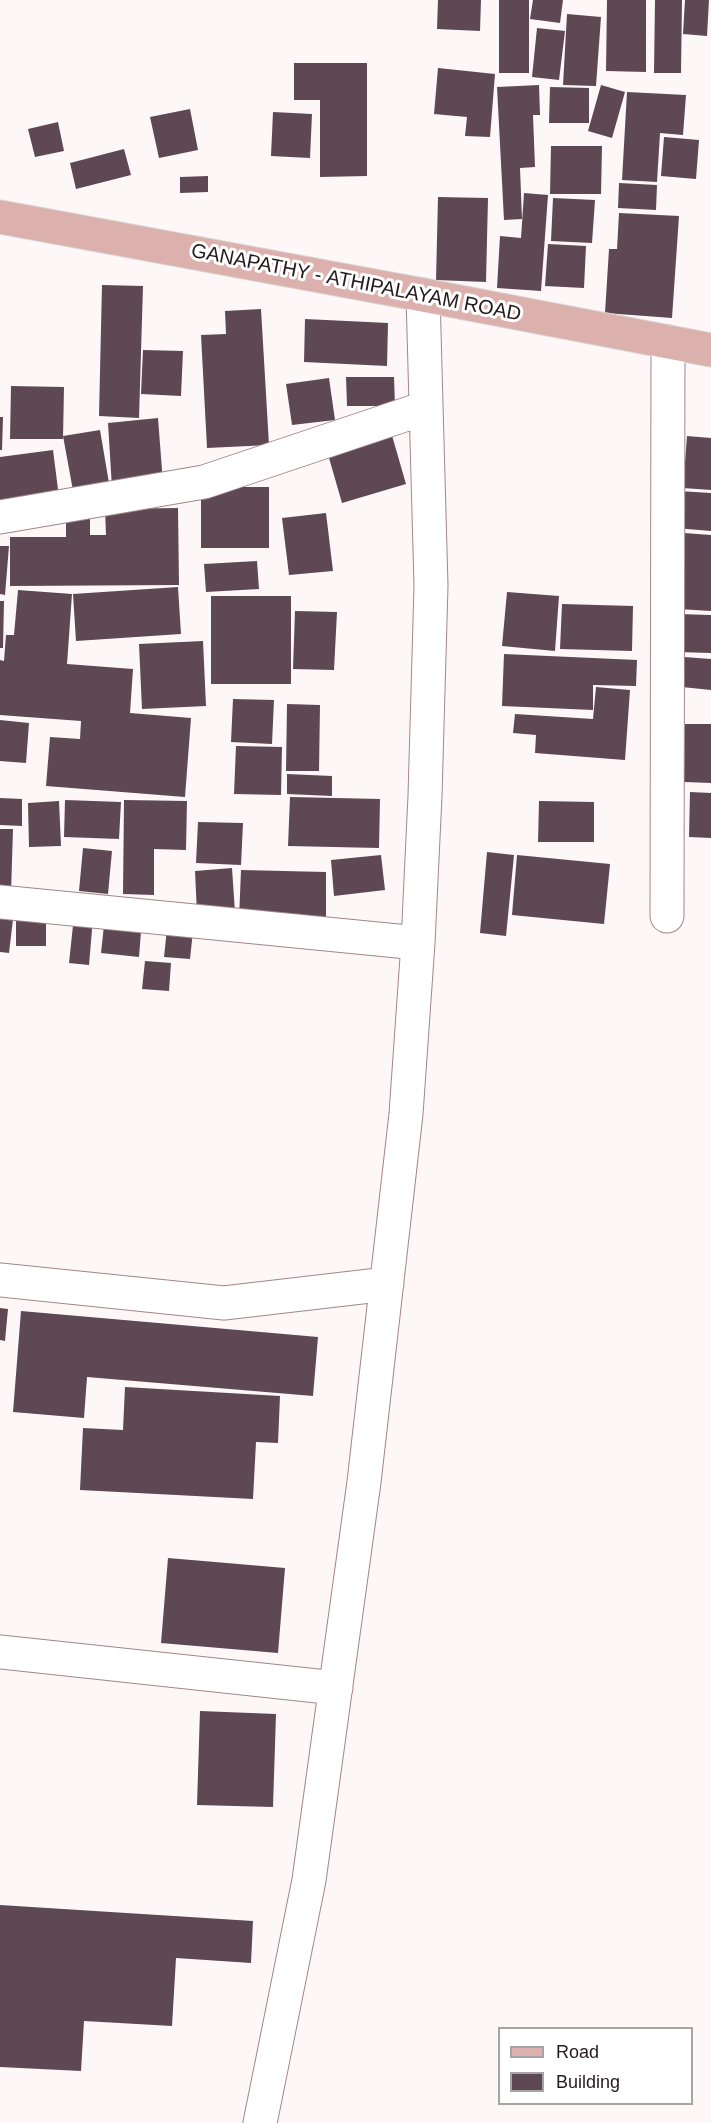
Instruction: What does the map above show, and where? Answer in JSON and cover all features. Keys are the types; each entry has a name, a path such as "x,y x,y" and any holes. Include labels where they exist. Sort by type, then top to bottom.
{"main road":[{"name":"GANAPATHY - ATHIPALAYAM ROAD","path":"0,217 711,350"}],"street":[{"path":"260,2123 309,1880 364,1482 406,1114 425,796 431,586 425,408 427,373 423,295"},
{"path":"668,342 668,916"},
{"path":"0,517 204,482 425,408"},
{"path":"0,902 418,943"},
{"path":"0,1280 224,1303 387,1284"},
{"path":"0,1652 336,1688"}],"building":[{"path":"438,0 481,0 480,31 437,29"},
{"path":"499,0 529,0 529,73 499,73"},
{"path":"533,0 563,0 560,23 530,19"},
{"path":"607,0 646,0 646,72 606,71"},
{"path":"655,0 682,0 681,73 654,73"},
{"path":"685,0 709,0 707,36 683,34"},
{"path":"567,14 601,17 596,86 563,85"},
{"path":"537,28 565,31 559,80 532,77"},
{"path":"294,63 367,63 367,176 320,177 320,100 294,100"},
{"path":"438,68 495,74 490,137 465,136 467,117 434,114"},
{"path":"539,85 540,115 533,115 535,167 520,168 522,219 504,220 497,87"},
{"path":"601,85 625,92 612,138 588,131"},
{"path":"550,87 589,88 589,123 549,123"},
{"path":"627,92 686,95 683,135 660,133 657,182 622,180"},
{"path":"190,109 198,150 159,158 150,117"},
{"path":"273,112 312,114 310,158 271,156"},
{"path":"58,122 64,151 35,157 28,129"},
{"path":"664,137 699,140 696,179 661,176"},
{"path":"551,146 602,146 601,194 550,194"},
{"path":"124,149 131,175 76,189 70,163"},
{"path":"208,176 208,192 180,193 180,177"},
{"path":"619,183 657,185 656,210 618,208"},
{"path":"524,193 548,195 541,291 497,288 500,236 521,238"},
{"path":"438,197 488,198 486,282 436,280"},
{"path":"553,198 595,200 592,243 551,241"},
{"path":"619,213 679,216 672,318 605,313 609,249 617,249"},
{"path":"548,244 586,246 584,288 545,286"},
{"path":"102,285 143,286 139,418 99,416"},
{"path":"261,309 269,445 207,448 201,335 226,334 225,311"},
{"path":"305,319 388,323 387,366 304,362"},
{"path":"143,350 183,351 181,396 141,394"},
{"path":"346,377 394,377 395,406 347,406"},
{"path":"329,378 335,420 292,425 286,384"},
{"path":"11,386 64,387 63,439 10,439"},
{"path":"0,417 3,417 2,450 0,450"},
{"path":"158,418 163,483 112,488 108,423"},
{"path":"100,430 110,489 74,496 63,436"},
{"path":"391,432 406,484 342,503 327,451"},
{"path":"687,436 711,438 711,490 683,488"},
{"path":"53,450 59,497 0,505 0,457"},
{"path":"201,487 269,487 269,548 201,548"},
{"path":"678,491 711,493 711,531 675,528"},
{"path":"178,508 179,585 10,586 10,537 66,537 66,513 90,512 90,535 106,535 105,509"},
{"path":"326,513 333,571 289,575 282,518"},
{"path":"684,533 711,535 711,611 678,609"},
{"path":"0,546 9,546 5,595 0,594"},
{"path":"257,561 259,589 206,592 204,564"},
{"path":"178,587 181,634 76,641 73,594"},
{"path":"18,590 72,594 67,664 133,669 130,713 191,718 185,797 46,786 50,737 80,739 81,721 0,715 0,660 4,661 6,635 14,635"},
{"path":"507,592 559,596 555,651 502,646"},
{"path":"211,596 291,596 291,684 211,684"},
{"path":"0,601 4,601 3,648 0,648"},
{"path":"562,604 633,606 632,651 560,649"},
{"path":"295,611 337,612 334,670 293,669"},
{"path":"678,614 711,615 711,653 677,652"},
{"path":"203,641 206,706 142,709 139,644"},
{"path":"504,654 637,660 636,686 593,685 593,710 502,706"},
{"path":"684,657 711,659 711,690 682,687"},
{"path":"596,687 630,690 625,760 535,753 536,735 513,733 515,714 593,719"},
{"path":"233,699 274,700 272,744 231,742"},
{"path":"287,704 320,705 319,771 286,771"},
{"path":"0,720 29,723 26,763 0,761"},
{"path":"685,724 711,724 711,783 684,782"},
{"path":"236,746 282,747 281,795 234,794"},
{"path":"287,774 332,776 332,796 287,794"},
{"path":"690,792 711,793 711,838 689,837"},
{"path":"290,797 380,799 379,848 288,846"},
{"path":"0,798 22,799 22,826 0,825"},
{"path":"65,800 121,802 119,839 64,837"},
{"path":"124,800 187,801 186,850 154,849 154,895 123,894"},
{"path":"59,801 61,846 29,847 28,803"},
{"path":"539,801 594,802 594,842 538,842"},
{"path":"198,822 243,823 241,865 196,863"},
{"path":"0,829 13,829 11,893 0,892"},
{"path":"83,848 112,851 108,894 79,891"},
{"path":"487,852 514,855 506,936 480,933"},
{"path":"381,855 385,890 334,896 331,860"},
{"path":"517,855 610,864 604,924 512,915"},
{"path":"232,868 235,912 197,914 195,871"},
{"path":"241,870 326,872 326,920 239,919"},
{"path":"46,909 46,946 16,946 16,910"},
{"path":"0,910 14,911 9,953 0,952"},
{"path":"74,916 93,918 89,965 69,963"},
{"path":"105,916 142,919 139,957 101,953"},
{"path":"167,929 193,931 190,959 164,957"},
{"path":"145,961 171,963 169,991 142,989"},
{"path":"0,1308 8,1309 5,1341 0,1340"},
{"path":"21,1311 318,1337 313,1396 87,1377 84,1418 13,1412"},
{"path":"125,1387 280,1396 278,1443 256,1442 253,1499 80,1490 83,1428 123,1430"},
{"path":"168,1558 285,1568 278,1653 161,1643"},
{"path":"200,1711 276,1714 273,1807 197,1805"},
{"path":"0,1905 253,1921 251,1963 176,1958 172,2026 84,2021 81,2071 0,2067"}]}
